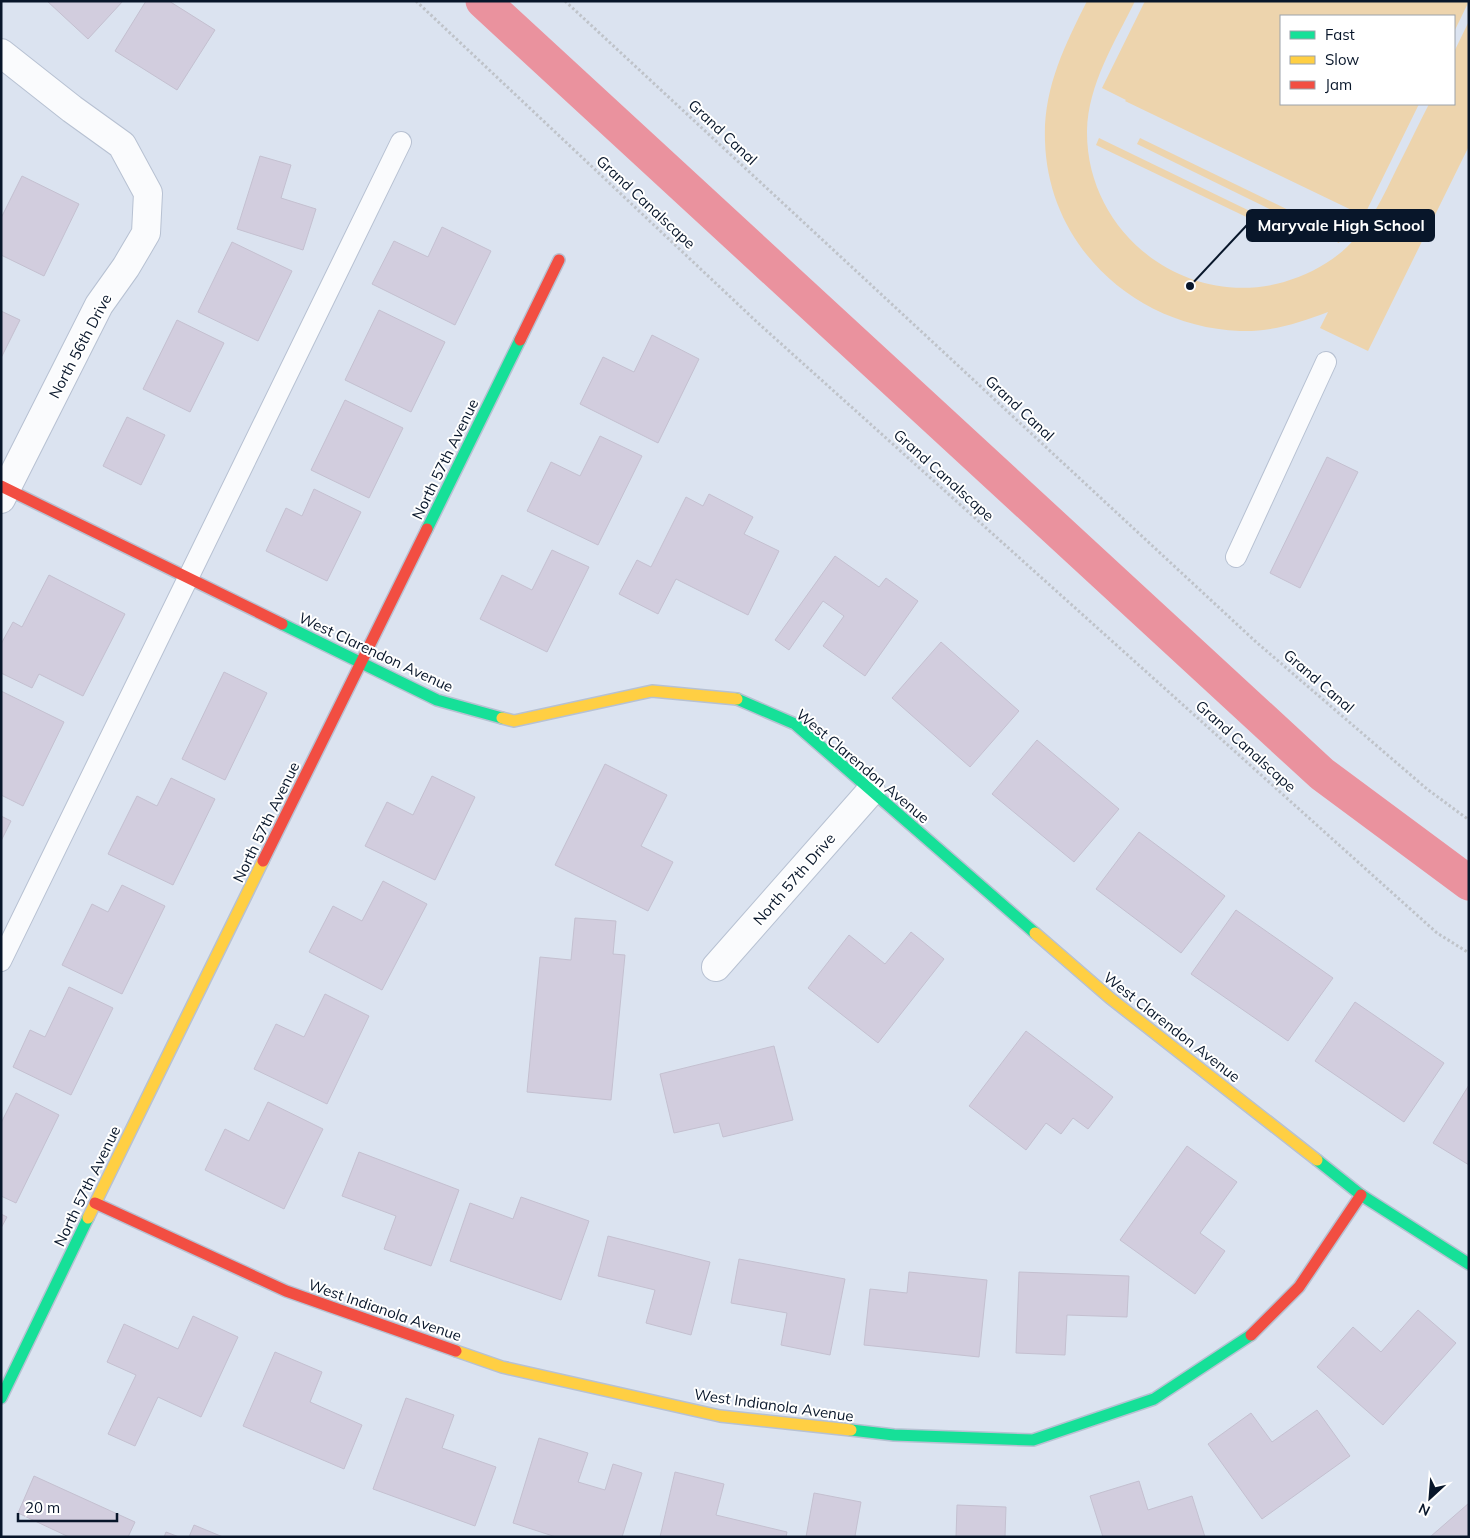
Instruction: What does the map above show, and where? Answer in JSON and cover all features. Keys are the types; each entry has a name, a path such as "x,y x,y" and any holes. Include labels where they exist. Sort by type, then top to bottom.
{"street":[{"name":"North 56th Drive","path":"3,58 122,145 148,193 146,233 126,267 99,305 3,491"},
{"name":"North 57th Avenue","path":"1,1398 95,1202 559,260"},
{"name":"West Clarendon Avenue","path":"3,491 188,577 437,700 514,721 652,691 740,699 795,724 1110,998 1361,1195 1469,1264"},
{"name":"North 57th Drive","path":"716,966 871,791"},
{"name":"West Indianola Avenue","path":"95,1202 286,1291 502,1366 720,1416 894,1435 1033,1440 1154,1399 1249,1338 1299,1287 1361,1195"}],"lane":[{"path":"1,961 400,142"},
{"path":"1236,557 1326,362"}],"path":[{"name":"Grand Canalscape","path":"416,1 758,323 1437,933 1469,953"},
{"name":"Grand Canal","path":"565,1 1255,642 1427,789 1469,820"}],"shaded area":[{"path":"1087,1 1135,1 1097,80 1089,114 1087,131 1091,168 1104,202 1123,231 1148,256 1178,274 1212,285 1247,288 1284,282 1325,264 1347,247 1363,229 1381,200 1428,105 1455,105 1455,50 1469,21 1469,146 1368,351 1320,328 1328,312 1285,326 1263,330 1240,331 1202,326 1166,315 1133,297 1105,274 1081,247 1062,215 1050,179 1045,141 1047,104 1051,86 1070,35"},
{"path":"1145,1 1469,1 1455,30 1455,15 1280,15 1280,105 1419,105 1364,216 1125,101 1102,88"},
{"path":"1099,138 1291,231 1288,237 1096,145"},
{"path":"1140,138 1342,236 1339,243 1137,144"}],"building":[{"path":"47,1 123,1 88,39"},
{"path":"146,1 169,1 215,30 177,90 115,51"},
{"path":"260,156 291,165 281,198 316,209 303,250 237,229"},
{"path":"22,176 79,204 44,276 1,255 1,218"},
{"path":"442,227 491,251 455,325 372,284 394,241 428,257"},
{"path":"232,242 292,271 258,341 198,312"},
{"path":"379,310 445,342 411,412 345,380"},
{"path":"1,311 20,320 1,358"},
{"path":"177,320 224,343 190,412 143,389"},
{"path":"652,335 699,359 658,443 580,404 603,357 634,372"},
{"path":"345,400 403,428 369,498 311,470"},
{"path":"127,417 165,435 141,485 103,466"},
{"path":"600,436 642,456 598,545 527,511 551,462 580,476"},
{"path":"1327,457 1358,472 1300,588 1270,573"},
{"path":"314,489 361,512 327,581 266,551 286,508 302,516"},
{"path":"709,494 753,517 744,534 779,551 748,615 676,579 658,614 619,594 637,560 651,567 686,497 703,506"},
{"path":"552,550 589,567 547,652 480,619 502,575 532,590"},
{"path":"835,556 879,587 886,578 918,601 865,676 823,646 844,616 823,601 789,650 775,640"},
{"path":"49,575 125,614 83,696 39,674 32,688 1,673 1,644 13,622 22,627"},
{"path":"941,642 1019,711 970,767 892,698"},
{"path":"224,672 267,693 225,780 182,759"},
{"path":"1,691 64,722 23,806 1,795"},
{"path":"1037,740 1119,809 1074,862 992,794"},
{"path":"605,764 667,795 641,846 673,862 648,911 555,865"},
{"path":"432,776 475,797 435,880 365,846 387,802 413,815"},
{"path":"171,778 215,799 173,885 108,854 137,796 157,806"},
{"path":"1,816 11,821 1,841"},
{"path":"1139,832 1225,896 1181,953 1096,889"},
{"path":"383,881 427,904 382,990 309,952 333,906 362,921"},
{"path":"122,885 165,906 122,994 62,965 92,904 108,912"},
{"path":"1236,910 1333,978 1288,1041 1191,974"},
{"path":"575,918 616,921 613,954 625,955 611,1100 527,1092 540,957 571,960"},
{"path":"911,932 944,959 878,1043 808,988 849,935 885,964"},
{"path":"69,987 113,1008 71,1095 13,1067 30,1030 45,1037"},
{"path":"325,994 369,1016 327,1104 254,1069 276,1024 304,1037"},
{"path":"1355,1002 1444,1063 1404,1122 1315,1061"},
{"path":"1026,1031 1113,1097 1088,1129 1073,1118 1061,1134 1046,1123 1026,1150 969,1106"},
{"path":"774,1046 793,1120 723,1137 719,1123 674,1133 660,1074"},
{"path":"1469,1085 1469,1165 1433,1143"},
{"path":"16,1093 59,1115 16,1203 1,1196 1,1123"},
{"path":"268,1102 323,1129 284,1209 205,1170 225,1129 249,1141"},
{"path":"1187,1146 1237,1182 1200,1233 1225,1251 1195,1294 1120,1240"},
{"path":"359,1152 459,1190 431,1266 384,1249 396,1216 342,1196"},
{"path":"521,1197 589,1221 561,1300 450,1261 470,1203 513,1219"},
{"path":"1,1214 7,1217 1,1228"},
{"path":"608,1236 710,1262 691,1335 646,1323 655,1290 598,1276"},
{"path":"739,1259 845,1279 830,1355 781,1345 787,1313 731,1303"},
{"path":"909,1272 987,1280 979,1357 864,1345 870,1289 907,1293"},
{"path":"1019,1272 1129,1276 1127,1317 1067,1315 1065,1355 1016,1353"},
{"path":"1418,1310 1456,1343 1383,1425 1317,1367 1353,1327 1381,1352"},
{"path":"193,1316 238,1337 201,1417 158,1397 135,1446 108,1434 136,1375 107,1362 124,1324 178,1349"},
{"path":"275,1352 322,1372 310,1402 362,1425 344,1469 243,1426"},
{"path":"406,1398 454,1415 442,1448 496,1467 475,1526 373,1489"},
{"path":"1317,1410 1350,1456 1262,1519 1208,1444 1251,1413 1272,1442"},
{"path":"539,1438 588,1453 578,1482 605,1490 613,1464 642,1473 622,1537 556,1537 513,1523"},
{"path":"675,1472 724,1484 716,1515 787,1532 786,1537 660,1537"},
{"path":"34,1476 135,1522 128,1537 69,1537 18,1513"},
{"path":"1139,1481 1148,1510 1192,1496 1205,1537 1103,1537 1090,1496"},
{"path":"814,1493 861,1502 855,1536 859,1537 806,1537"},
{"path":"1469,1503 1469,1537 1430,1537"},
{"path":"957,1505 1006,1507 1005,1537 956,1537"},
{"path":"194,1525 223,1537 189,1537"},
{"path":"166,1532 179,1537 164,1537"}],"waterway":[{"path":"483,1 1322,774 1469,883"}],"traffic: fast":[{"path":"427,529 520,340"},
{"path":"282,624 437,700 502,718"},
{"path":"737,699 795,724 1035,933"},
{"path":"1317,1160 1361,1195 1469,1264"},
{"path":"1,1398 88,1218"},
{"path":"851,1430 894,1435 1033,1440 1154,1399 1251,1335"}],"traffic: slow":[{"path":"502,718 514,721 652,691 737,699"},
{"path":"88,1218 263,861"},
{"path":"1035,933 1110,998 1317,1160"},
{"path":"456,1351 502,1367 720,1416 851,1430"}],"traffic: jam":[{"path":"520,340 559,260"},
{"path":"1,486 282,624"},
{"path":"263,861 427,529"},
{"path":"1251,1335 1299,1287 1361,1195"},
{"path":"95,1203 286,1291 456,1351"}],"place":[{"name":"Maryvale High School","path":"1190,286"}]}
